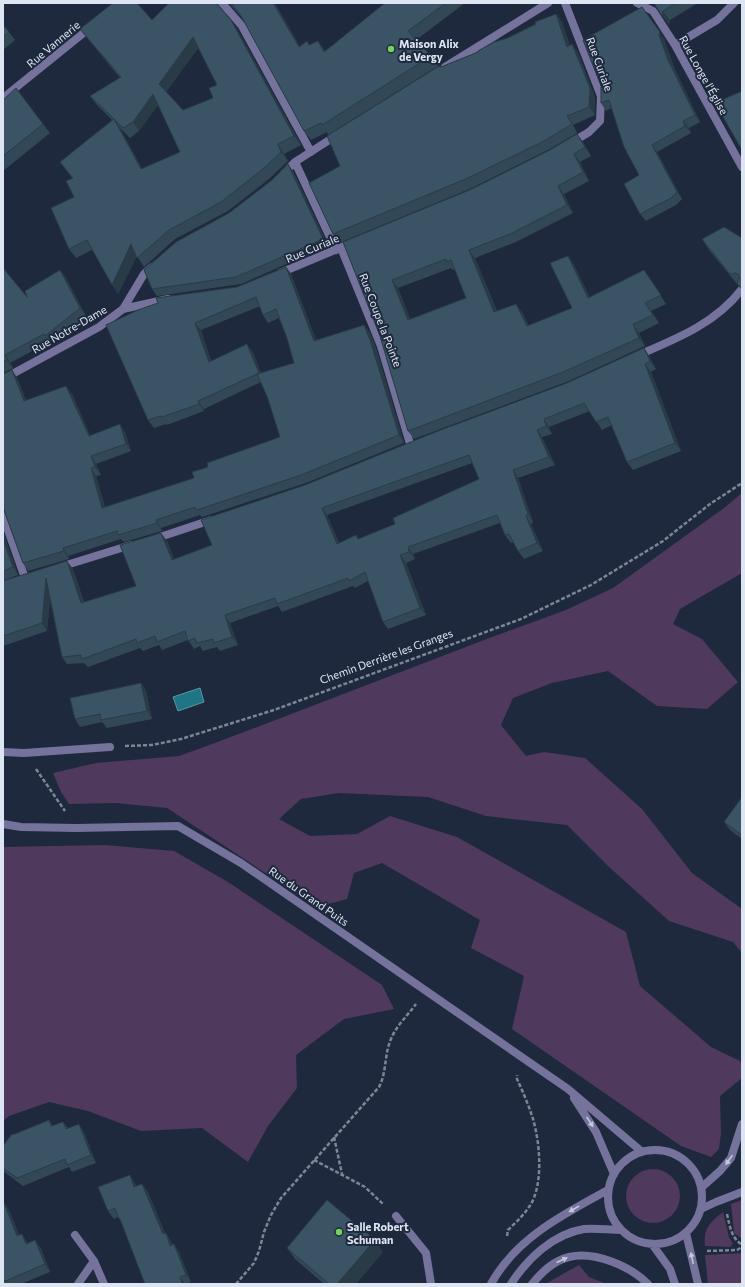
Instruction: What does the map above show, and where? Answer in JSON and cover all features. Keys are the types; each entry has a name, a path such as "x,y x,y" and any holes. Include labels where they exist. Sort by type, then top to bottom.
{"street":[{"path":"222,3 242,26 311,152"},
{"path":"439,71 548,3"},
{"name":"Rue Curiale","path":"565,3 601,96 600,121 589,132 565,147"},
{"name":"Rue Longe l'Église","path":"637,3 653,12 675,44 742,167"},
{"path":"675,44 717,20 734,3"},
{"name":"Rue Vannerie","path":"3,98 78,38 94,23"},
{"path":"279,178 295,162 344,130"},
{"name":"Rue Coupe la Pointe","path":"295,162 338,249 381,346 411,447"},
{"name":"Rue Curiale","path":"271,277 360,240"},
{"name":"Rue Notre-Dame","path":"3,379 99,327 122,310 144,274 161,259"},
{"path":"628,360 678,337 712,319 735,298 742,289"},
{"path":"122,310 158,301 173,299"},
{"path":"3,516 25,578"},
{"path":"52,570 222,517"},
{"path":"3,752 24,753 110,747"},
{"name":"Rue du Grand Puits","path":"3,824 21,827 76,828 178,826 242,863 524,1058 568,1089 641,1151"},
{"name":"Rue du Grand Puits","path":"568,1089 596,1132 614,1174"},
{"path":"702,1187 720,1171 731,1158 742,1124"},
{"path":"657,1149 672,1152 686,1160 696,1172 702,1187 703,1198 701,1209 695,1222 686,1233 676,1239 664,1243 652,1244 641,1242 630,1237 621,1230 613,1218 608,1204 608,1190 614,1174 620,1164 630,1156 641,1151 657,1149"},
{"path":"491,1284 505,1262 535,1233 553,1221 608,1190"},
{"path":"701,1209 742,1192"},
{"path":"396,1216 426,1253 431,1284"},
{"path":"511,1284 522,1269 539,1252 560,1237 585,1229 621,1230"},
{"path":"686,1233 698,1284"},
{"path":"76,1235 94,1261 104,1284"},
{"path":"652,1244 670,1269 675,1284"},
{"path":"532,1284 551,1266 561,1260 576,1256 595,1257 619,1264 631,1270 648,1284"},
{"path":"78,1284 94,1261"}],"path":[{"name":"Chemin Derrière les Granges","path":"110,747 152,745 181,739 274,710 521,618 591,585 663,541 710,504 742,484"},
{"path":"24,753 76,828"},
{"path":"236,1284 254,1263 260,1251 264,1232 271,1215 282,1198 379,1087 384,1074 391,1039 426,991"},
{"path":"515,1251 506,1233 530,1206 538,1185 536,1134 533,1119 517,1079 518,1070 524,1058"},
{"path":"334,1137 343,1175"},
{"path":"314,1160 365,1187 396,1216"}],"shaded area":[{"path":"742,493 742,573 680,609 673,624 702,639 738,682 707,709 657,706 608,671 552,683 513,698 501,725 526,756 544,752 585,758 642,809 692,873 742,909 742,953 733,942 669,921 608,866 567,825 486,816 428,797 339,793 301,799 279,819 310,836 357,834 390,816 457,837 626,932 640,986 711,1047 740,1061 742,1067 742,1078 720,1096 721,1133 719,1149 711,1157 681,1146 512,1029 524,976 471,948 480,920 382,863 354,873 347,899 317,907 167,808 116,803 69,804 61,792 53,773 96,763 179,756 566,610 613,588 724,508"},
{"path":"200,688 204,702 178,711 173,697"},
{"path":"105,845 174,851 228,882 382,985 394,1009 344,1019 296,1055 297,1088 268,1126 248,1162 202,1128 141,1131 88,1111 49,1102 9,1116 3,1121 3,847"},
{"path":"653,1169 663,1171 672,1177 678,1186 680,1196 678,1206 672,1215 663,1221 653,1223 643,1221 634,1215 628,1206 626,1196 628,1186 634,1177 643,1171"},
{"path":"742,1200 742,1239 734,1233 731,1204"},
{"path":"723,1212 729,1237 733,1244 730,1247 705,1246 705,1235 708,1226"},
{"path":"742,1253 742,1284 708,1284 705,1255"},
{"path":"579,1265 589,1277 607,1284 545,1284"}],"building":[{"path":"113,3 137,3 152,20 169,3 216,3 231,20 294,136 278,144 281,152 263,169 221,202 169,230 137,258 131,244 112,285 87,240 69,249 51,208 74,197 66,181 73,178 60,162 114,119 90,96 121,77 80,29","holes":["193,37 217,85 209,88 213,98 183,110 159,84","153,94 180,152 141,169 114,119 123,128 133,122"]},
{"path":"231,3 273,3 299,47 307,41 309,45 318,41 324,52 385,3 446,3 408,31 431,56 322,125 321,123 304,131 240,14"},
{"path":"654,3 676,3 663,11 662,16"},
{"path":"642,7 660,32 659,35 668,60 695,115 683,121 685,126 652,145 677,192 671,198 640,214 624,184 639,175 624,147 609,100 601,103 601,86 583,40"},
{"path":"556,14 567,47 572,44 590,88 589,107 567,116 572,124 544,141 468,178 333,234 309,183 340,166 327,136 439,66 441,67 478,52 494,42 508,38 536,24 535,22"},
{"path":"3,25 9,32 3,37"},
{"path":"16,88 43,124 3,156 3,100"},
{"path":"742,91 742,150 715,103"},
{"path":"577,134 585,147 574,154 583,172 558,186 567,205 510,234 469,250 494,312 516,304 527,326 572,308 550,263 568,256 588,298 644,270 661,295 645,303 653,315 633,324 639,338 563,372 408,431 380,336 343,242 472,189 550,150","holes":["446,259 447,262 451,260 466,298 408,320 392,280"]},
{"path":"288,164 323,239 236,277 152,289 144,270 176,242 229,213 272,180"},
{"path":"724,227 742,238 742,289 737,283 740,278 738,274 730,274 702,239"},
{"path":"286,267 314,341 364,325 399,435 301,475 197,510 195,507 156,520 157,523 118,535 117,531 63,548 64,551 23,563 3,507 3,374 12,370 24,401 66,386 89,436 120,424 126,444 91,456 95,467 91,468 102,508 194,478 192,472 208,467 207,463 280,437 267,396 257,374 294,363 287,338 276,309 263,315 256,297 195,323 209,362 247,344 259,373 198,401 199,404 162,417 148,420 106,325 138,310 158,303 156,298 237,287"},
{"path":"3,268 27,297 25,291 60,270 80,308 45,336 44,334 5,355 7,360 3,362"},
{"path":"644,348 650,361 645,364 675,443 627,462 608,417 596,422 584,403 544,419 546,426 537,430 549,457 513,470 528,514 526,516 537,543 518,551 509,534 505,535 497,515 408,547 409,552 400,555 420,608 383,622 365,572 349,581 348,578 277,604 275,598 225,615 232,637 214,643 213,639 197,643 195,638 188,641 185,631 157,642 155,636 137,643 136,639 82,659 81,655 62,657 46,578 42,623 3,636 3,581 67,561 81,603 136,586 120,545 161,533 172,560 212,545 201,520 305,485 438,431 567,383","holes":["469,455 479,479 393,518 395,524 358,539 356,535 337,544 322,508"]},
{"path":"3,540 13,567 3,571"},
{"path":"141,683 147,711 101,720 100,714 75,719 70,698"},
{"path":"742,797 742,835 724,822"},
{"path":"49,1120 51,1126 63,1122 66,1129 79,1124 91,1155 67,1165 65,1159 17,1178 3,1168 3,1146 12,1134"},
{"path":"130,1175 134,1187 142,1184 163,1234 166,1233 170,1246 174,1244 186,1275 180,1277 182,1284 145,1284 115,1208 108,1211 98,1187"},
{"name":"Salle Robert Schuman","path":"327,1200 375,1240 337,1284 329,1284 287,1248"},
{"path":"3,1203 17,1236 22,1234 26,1244 35,1240 45,1264 3,1282"}],"place":[{"name":"Maison Alix de Vergy","path":"391,49"},
{"name":"Salle Robert Schuman","path":"339,1232"}]}
